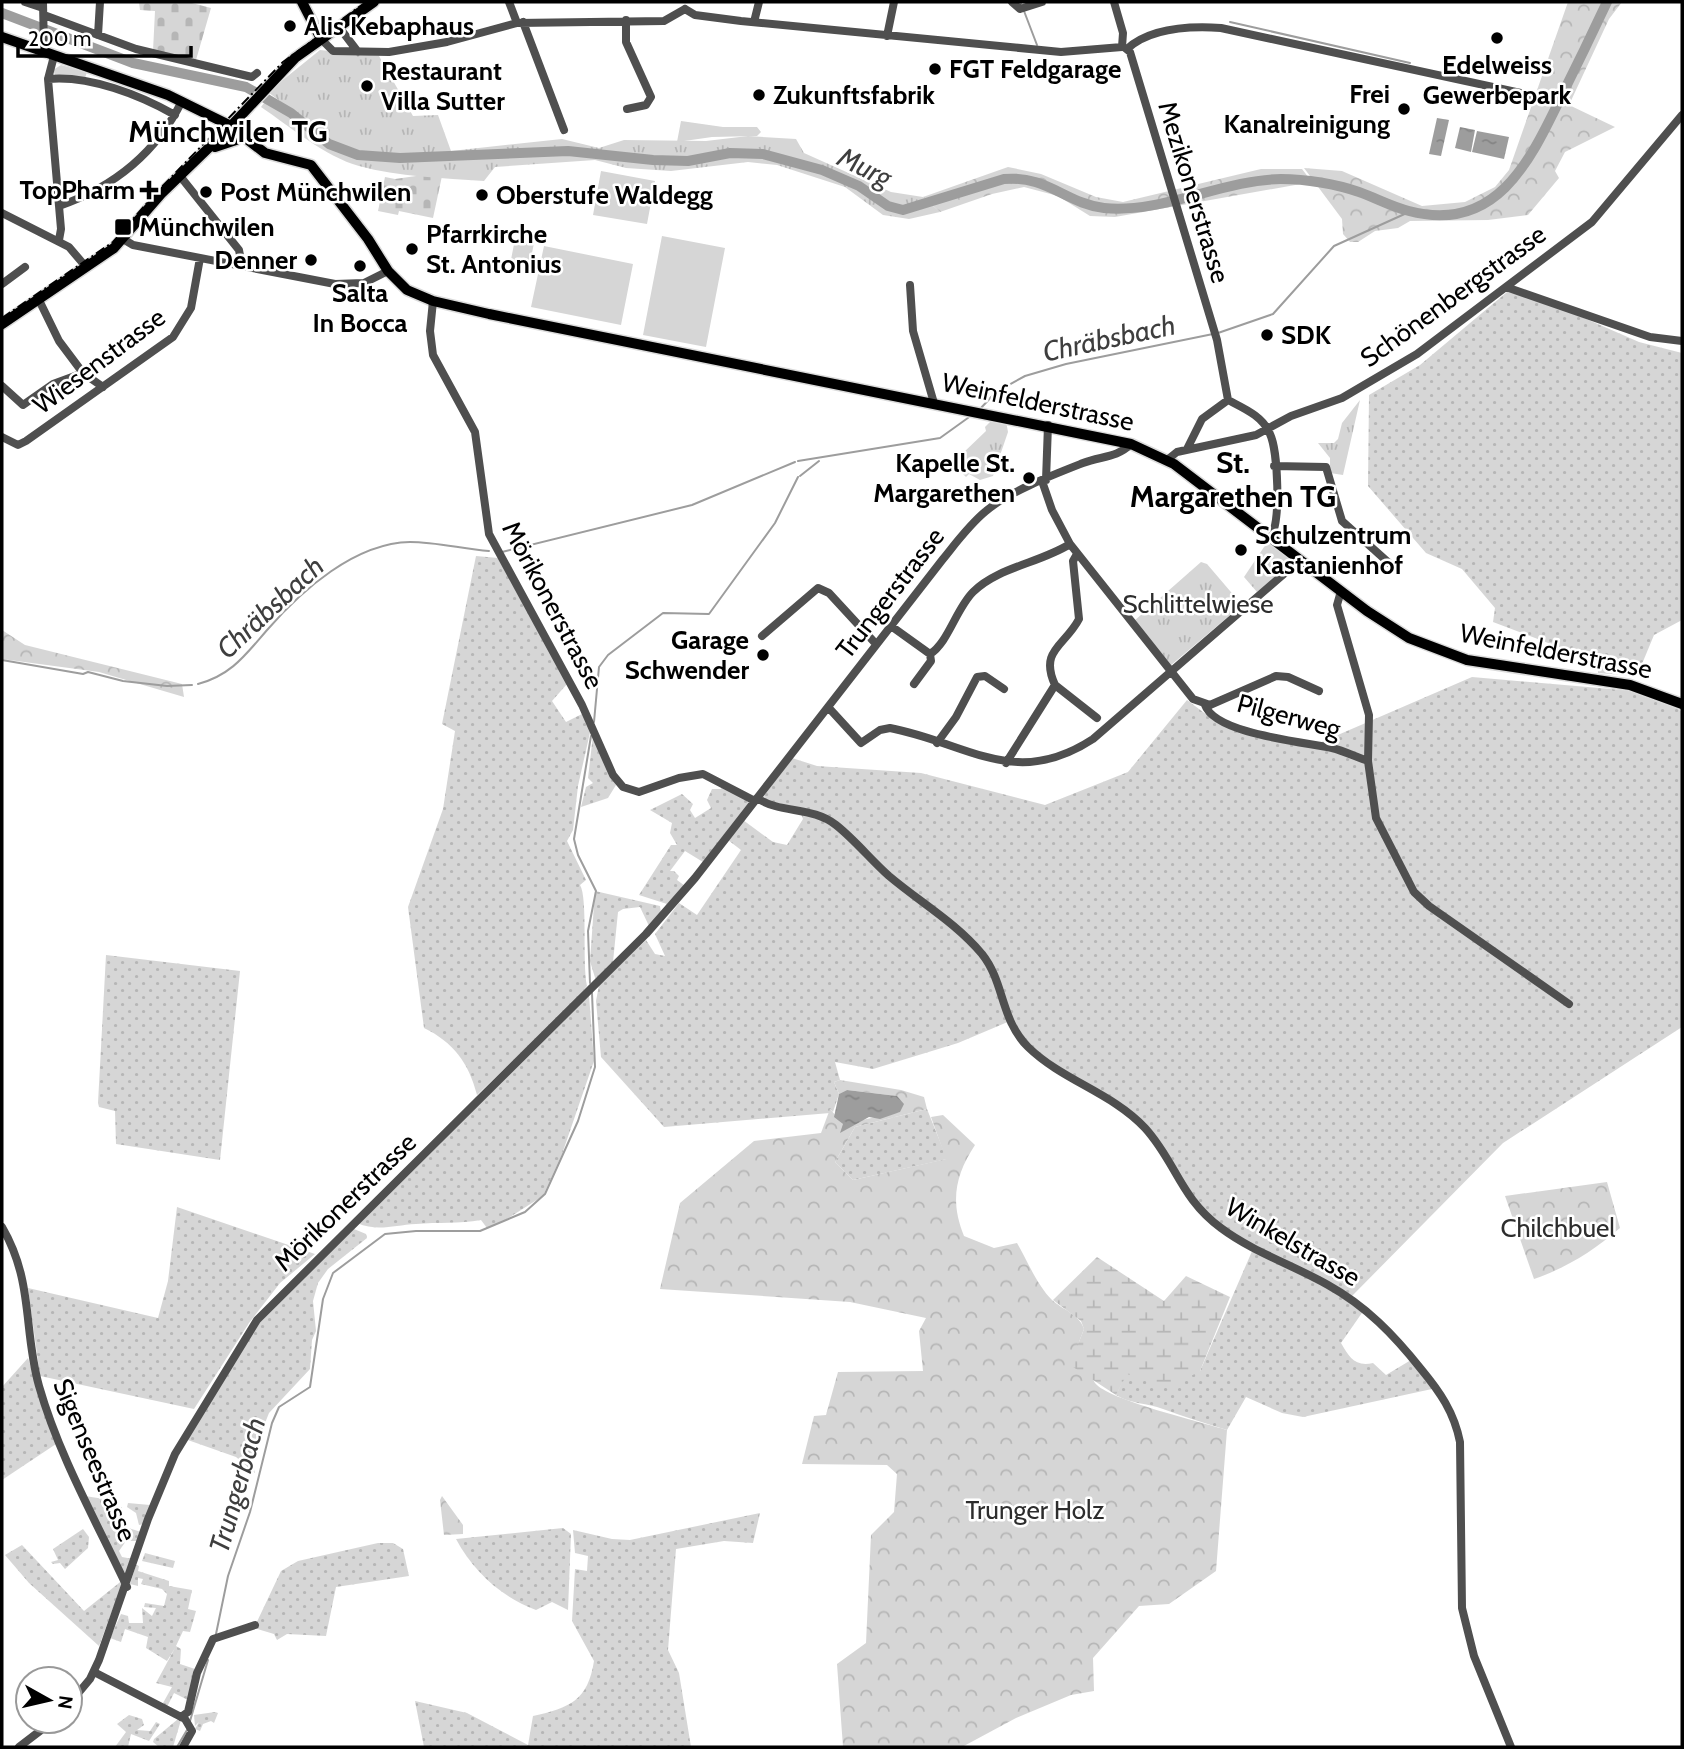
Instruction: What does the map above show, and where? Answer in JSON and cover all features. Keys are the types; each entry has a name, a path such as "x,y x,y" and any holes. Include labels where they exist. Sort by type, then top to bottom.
{"main road":[{"path":"302,2 321,39"},
{"path":"2,324 123,239 180,176 230,133 267,85 321,39 374,2"},
{"name":"Weinfelderstrasse","path":"2,37 182,102 251,145 272,155 311,165 362,232 386,273 407,290 433,305 1048,425 1131,444 1167,460 1341,591 1409,638 1467,660 1620,683 1682,704"}],"street":[{"path":"25,2 136,49 252,77 257,73"},
{"path":"99,35 100,2"},
{"path":"509,2 564,130"},
{"path":"754,22 759,2"},
{"path":"887,36 894,2"},
{"path":"1012,2 1020,9 1042,2"},
{"name":"Mezikonerstrasse","path":"1114,2 1125,48 1215,333 1228,400"},
{"path":"321,39 334,51 389,52 520,23 667,20 684,5 695,15 1061,52 1125,48 1136,41 1177,29 1221,28 1535,96"},
{"path":"43,8 45,40 49,54 48,79 59,206 59,240"},
{"path":"625,20 626,42 651,97 646,105 627,108"},
{"path":"339,27 358,52"},
{"path":"48,79 86,81 175,115"},
{"path":"59,206 97,191 126,172 168,129 182,102"},
{"name":"Schönenbergstrasse","path":"1167,460 1171,454 1187,449 1250,438 1285,418 1358,390 1417,354 1592,222 1682,115"},
{"path":"180,176 239,250 242,266"},
{"path":"2,213 59,240 72,249 86,267"},
{"path":"123,239 133,245 345,285 363,283 386,273"},
{"name":"Wiesenstrasse","path":"2,437 18,445 103,387 181,328 191,308 200,258"},
{"path":"2,284 25,267"},
{"path":"910,285 913,331 934,403"},
{"path":"1506,287 1650,337 1682,341"},
{"path":"38,298 59,341 83,373 103,387"},
{"name":"Mörikonerstrasse","path":"433,305 433,355 475,432 489,534 582,705 613,775 623,787 639,792 679,778 704,774 756,800 818,814"},
{"path":"2,386 23,405 52,384 83,373"},
{"path":"1187,449 1202,419 1228,400 1247,408 1271,437 1278,513 1270,536"},
{"path":"1044,480 1048,425"},
{"name":"Trungerstrasse","path":"756,800 943,559 986,511 1044,480 1086,462 1122,454 1131,444"},
{"path":"1274,466 1326,467 1342,522 1389,563"},
{"name":"Pilgerweg","path":"1044,480 1052,510 1070,544 1193,699 1205,705 1217,718 1244,730 1335,749 1368,761"},
{"path":"930,654 938,649 962,604 981,585 1043,559 1070,544"},
{"path":"1077,554 1073,561 1079,614 1076,625 1051,656 1049,669 1055,685 1097,718"},
{"path":"828,707 861,743 888,728 1006,763 1044,761 1077,749 1300,560"},
{"path":"762,636 818,588 829,593 876,644"},
{"path":"1341,591 1337,605 1369,715 1368,761 1376,818 1415,892 1429,906 1569,1004"},
{"path":"891,626 930,654 931,661 914,684"},
{"path":"937,743 956,717 977,677 985,676 1004,688"},
{"path":"1205,705 1276,676 1288,677 1319,691"},
{"path":"1006,763 1055,685"},
{"name":"Mörikonerstrasse","path":"84,1685 94,1672 127,1587 148,1519 175,1454 257,1320 646,934 756,800"},
{"name":"Winkelstrasse","path":"818,814 834,824 892,878 935,908 958,929 992,969 1012,1027 1029,1048 1060,1072 1109,1097 1136,1119 1161,1150 1195,1206 1229,1234 1360,1304 1397,1339 1441,1394 1456,1424 1460,1443 1462,1608 1465,1631 1511,1747"},
{"name":"Sigenseestrasse","path":"2,1227 18,1257 25,1280 32,1354 46,1409 127,1587"},
{"path":"183,1718 188,1712 197,1673 217,1637 255,1625"},
{"path":"94,1672 183,1718 192,1727 183,1747"},
{"path":"22,1746 36,1735"}],"green space":[{"path":"139,2 188,2 211,8 196,60 153,51 155,11 140,10"},
{"path":"1568,2 1622,2 1609,19 1569,105 1615,127 1565,152 1555,171 1559,178 1528,215 1488,220 1410,221 1398,228 1375,231 1358,242 1350,242 1343,234 1342,219 1304,168 1342,171 1422,206 1465,202 1495,187 1509,170"},
{"path":"320,50 379,56 413,116 438,115 451,151 562,139 599,148 624,140 706,141 748,136 796,139 804,153 891,192 923,197 940,212 909,219 883,215 845,187 777,165 748,162 671,171 626,168 595,160 495,167 484,181 374,170 334,156 261,107 270,95 326,137 268,92"},
{"path":"61,65 87,72 85,78 55,75 53,70"},
{"path":"681,121 723,127 757,127 761,132 757,136 712,137 677,142"},
{"path":"1008,167 1041,174 1096,197 1123,202 1261,169 1302,169 1312,182 1115,217 1090,216 1058,196 1024,187 992,194 940,212 923,197"},
{"path":"601,171 655,181 647,224 593,215"},
{"path":"437,173 442,176 433,218 399,211 398,215 378,211 385,177 395,179"},
{"path":"662,236 725,248 706,347 643,335"},
{"path":"515,239 534,243 528,273 509,270"},
{"path":"544,246 633,264 621,325 531,307"},
{"path":"1513,287 1639,342 1682,353 1682,620 1654,635 1637,676 1598,673 1598,662 1493,622 1495,608 1462,569 1426,553 1368,486 1369,395 1420,365"},
{"path":"1360,400 1343,475 1330,473 1330,458 1318,443 1334,443 1338,439 1342,423"},
{"path":"993,419 1006,421 1008,432 993,476 980,480 969,474 966,477 962,473 970,465 962,454 986,431 985,427"},
{"path":"1268,541 1291,559 1289,566 1257,592 1244,577"},
{"path":"1271,547 1288,560 1282,568 1265,556"},
{"path":"476,556 498,558 567,684 552,701 566,722 582,714 591,728 578,786 573,830 567,841 586,880 580,885 584,903 587,986 574,1002 477,1095 469,1073 458,1055 443,1040 424,1028 408,907 443,809 455,731 442,724"},
{"path":"1264,557 1276,566 1261,587 1248,577"},
{"name":"Schlittelwiese","path":"1201,562 1207,564 1242,605 1170,666 1134,621"},
{"path":"2,630 25,645 182,684 184,697 99,672 2,659"},
{"path":"1472,677 1657,693 1682,712 1682,1027 1503,1143 1351,1297 1233,1235 1199,1207 1145,1126 1037,1052 1010,1021 958,1043 873,1069 835,1062 840,1080 834,1082 839,1094 833,1112 830,1109 830,1113 664,1127 601,1057 596,1001 599,985 646,940 655,954 665,956 655,934 679,903 697,915 741,850 728,840 743,820 773,842 787,845 803,819 801,814 768,802 764,796 792,758 817,766 921,773 1045,805 1128,772 1187,700 1207,715 1310,747"},
{"path":"593,735 616,785 608,798 581,807 586,787 593,783 588,778"},
{"path":"722,784 749,802 703,862 685,851 670,871 679,876 677,880 685,886 667,904 639,895 671,845 677,845 670,833 672,823 650,810 682,794 693,804 690,810 695,818 711,808 707,800 712,789 721,789"},
{"path":"595,891 660,906 661,913 649,926 640,907 618,912 613,962 596,981 590,961"},
{"path":"106,955 240,971 220,1160 116,1144 115,1111 99,1107 98,1103"},
{"path":"589,995 594,1061 562,1154 543,1196 507,1219 487,1228 481,1220 379,1228 357,1223"},
{"name":"Trunger Holz","path":"840,1080 901,1090 924,1097 927,1109 855,1127 835,1162 853,1180 946,1159 931,1117 943,1115 975,1145 963,1167 957,1189 957,1212 964,1236 994,1248 1017,1243 1047,1294 1082,1324 1084,1329 1079,1342 1095,1383 1103,1390 1136,1403 1227,1430 1216,1571 1169,1604 1139,1606 1093,1658 1094,1691 1071,1695 1016,1718 962,1747 843,1747 837,1664 866,1643 871,1535 894,1512 897,1474 887,1465 802,1464 814,1416 826,1415 838,1372 923,1371 919,1331 926,1318 850,1302 660,1289 680,1203 754,1141 821,1133 830,1109 843,1124 900,1112 897,1096 847,1090 839,1094 834,1082"},
{"path":"927,1109 947,1159 853,1180 835,1162 855,1127"},
{"name":"Chilchbuel","path":"1607,1182 1620,1228 1580,1258 1534,1279 1505,1196"},
{"path":"177,1207 315,1254 280,1283 249,1323 194,1409 40,1376 28,1288 158,1318 168,1281"},
{"path":"354,1229 366,1234 367,1238 328,1269 318,1283 313,1301 316,1331 312,1340 310,1369 269,1413 251,1458 255,1473 236,1457 185,1439 258,1322"},
{"path":"1253,1249 1312,1279 1364,1310 1341,1343 1353,1360 1362,1364 1373,1363 1386,1375 1411,1360 1432,1389 1303,1417 1282,1413 1246,1397 1227,1430 1116,1395 1126,1374 1200,1371"},
{"path":"1097,1257 1164,1301 1186,1276 1230,1297 1200,1371 1169,1388 1127,1374 1116,1395 1070,1365 1084,1329 1081,1321 1053,1300"},
{"path":"28,1358 56,1444 2,1480 2,1387"},
{"path":"85,1496 104,1499 105,1508 122,1507 116,1524 141,1532 138,1541 126,1541 119,1551 122,1557 133,1559 126,1579"},
{"path":"442,1496 463,1525 463,1534 444,1535 440,1500"},
{"path":"128,1503 150,1505 144,1524 139,1525 136,1513 127,1507"},
{"path":"760,1513 753,1543 724,1541 676,1549 668,1650 679,1673 691,1747 424,1747 415,1701 467,1713 528,1745 533,1716 557,1710 582,1693 594,1661 572,1621 575,1569 587,1571 588,1556 575,1553 573,1530 612,1539 630,1540"},
{"path":"563,1528 571,1534 568,1610 552,1602 536,1610 511,1598 489,1582 471,1562 456,1539"},
{"path":"83,1529 89,1537 88,1548 65,1569 60,1563 53,1564 51,1562 58,1560 53,1549"},
{"path":"378,1543 393,1543 403,1549 409,1576 336,1587 326,1636 287,1634 277,1640 274,1634 254,1628 281,1571 298,1561"},
{"path":"22,1545 84,1611 124,1579 99,1646 29,1583 5,1555"},
{"path":"145,1553 175,1561 173,1568 142,1561"},
{"path":"136,1565 139,1566 138,1571 169,1581 169,1586 192,1590 188,1609 196,1611 190,1632 183,1631 176,1646 181,1649 180,1664 195,1669 188,1700 174,1693 167,1707 163,1703 172,1687 156,1683 175,1648 167,1661 146,1648 148,1637 125,1629 121,1642 110,1638 121,1614 128,1616 129,1623 143,1623 142,1608 152,1616 156,1608 144,1607 145,1603 164,1606 167,1594 162,1589 141,1584 143,1579 138,1578 138,1586 130,1584"},
{"path":"218,1713 214,1723 211,1721 203,1724 200,1731 195,1729 199,1722 195,1726 194,1715"},
{"path":"129,1715 142,1719 144,1725 137,1730 150,1731 156,1722 160,1724 149,1741 131,1734 128,1747 115,1747 126,1732 117,1724"},
{"path":"178,1719 181,1720 173,1747 159,1747 153,1742 154,1739"}],"water":[{"path":"1437,118 1449,120 1441,156 1429,154"},
{"path":"1460,127 1475,130 1471,152 1455,148"},
{"path":"1477,131 1509,137 1504,159 1472,152"},
{"path":"847,1090 897,1096 904,1104 900,1112 880,1119 869,1117 840,1133 843,1124 834,1117 839,1094"}],"waterway":[{"name":"Murg","path":"2,13 133,63 246,87 291,113 329,144 358,155 400,158 568,151 688,161 730,153 763,154 822,170 859,186 888,206 903,210 1004,179 1033,181 1091,205 1126,209 1170,202 1237,185 1291,179 1341,187 1409,211 1439,215 1465,212 1487,202 1506,187 1522,167 1549,121 1607,2"},
{"path":"1024,11 1037,45"},
{"path":"1230,22 1410,63"},
{"name":"Chräbsbach","path":"1218,333 1273,314 1334,246 1409,212"},
{"name":"Chräbsbach","path":"979,410 996,392 1025,376 1066,364 1213,334"},
{"name":"Chräbsbach","path":"798,461 940,438 972,415"},
{"name":"Trungerbach","path":"800,476 819,461"},
{"name":"Chräbsbach","path":"502,552 692,505 795,462"},
{"name":"Trungerbach","path":"594,722 599,667 608,655 663,613 709,614 775,523 798,477"},
{"name":"Chräbsbach","path":"198,684 229,669 313,585 331,571 369,551 390,544 410,542 489,551"},
{"name":"Chräbsbach","path":"2,660 83,674 88,672 123,681 167,686 192,685"},
{"name":"Trungerbach","path":"590,983 588,931 596,891 578,855 574,839 591,736"},
{"name":"Trungerbach","path":"216,1634 228,1576 250,1512 272,1423 279,1407 310,1387 323,1299 333,1273 385,1234 480,1231 525,1212 545,1194 578,1121 595,1067 592,993"},
{"name":"Trungerbach","path":"190,1721 208,1660"},
{"name":"Trungerbach","path":"177,1747 187,1730"}],"railway":[{"path":"2,318 113,242 154,195 283,62 366,2"}],"place":[{"name":"Alis Kebaphaus","path":"290,26"},
{"name":"Edelweiss Gewerbepark","path":"1497,38"},
{"name":"FGT Feldgarage","path":"935,69"},
{"name":"Restaurant Villa Sutter","path":"367,86"},
{"name":"Zukunftsfabrik","path":"759,95"},
{"name":"Frei Kanalreinigung","path":"1404,109"},
{"name":"TopPharm","path":"149,190"},
{"name":"Post Münchwilen","path":"206,192"},
{"name":"Oberstufe Waldegg","path":"482,195"},
{"name":"Münchwilen","path":"123,227"},
{"name":"Pfarrkirche St. Antonius","path":"412,249"},
{"name":"Denner","path":"311,260"},
{"name":"Salta In Bocca","path":"360,266"},
{"name":"SDK","path":"1267,335"},
{"name":"Kapelle St. Margarethen","path":"1029,478"},
{"name":"Schulzentrum Kastanienhof","path":"1241,550"},
{"name":"Garage Schwender","path":"763,655"}],"district":[{"name":"Münchwilen TG","path":"228,131"},
{"name":"St. Margarethen TG","path":"1233,479"}]}
